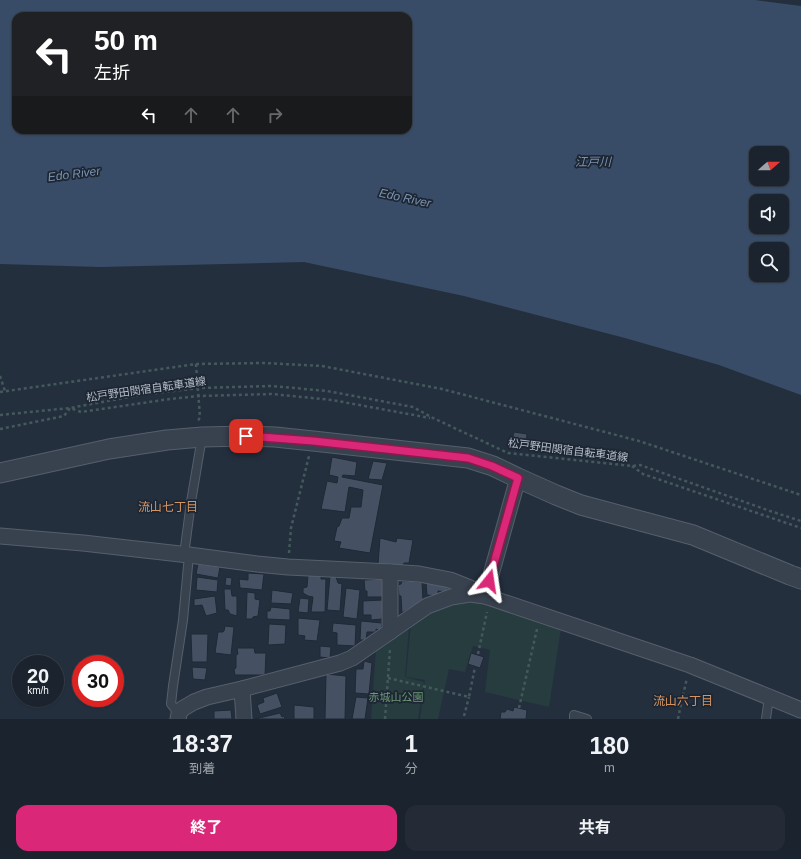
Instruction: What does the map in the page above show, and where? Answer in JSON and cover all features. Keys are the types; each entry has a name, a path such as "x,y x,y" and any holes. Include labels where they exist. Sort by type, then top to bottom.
{"street":[{"path":"0,473 109,449 167,440 199,430 468,458 492,466 581,505 693,535 801,579"},
{"path":"485,596 518,478"},
{"path":"0,536 83,543 288,567 419,574 450,580 485,596"},
{"path":"390,572 391,632"},
{"path":"179,717 182,709 207,696 242,689 340,663 352,658 427,606 451,597 470,594 485,596 541,614 690,665 801,710"},
{"path":"242,689 244,719"}],"lane":[{"path":"179,717 171,704 183,620 191,502 199,430"},
{"path":"766,719 769,697"},
{"path":"574,719 574,715 587,719"}],"path":[{"path":"0,392 196,364 264,363 322,366 442,390 639,441 801,495"},
{"path":"196,364 199,396 199,430"},
{"path":"0,376 5,391"},
{"name":"松戸野田関宿自転車道線","path":"0,415 70,408 140,395 198,388 272,386 327,391 413,407 508,453 632,466 640,465 770,512 801,521"},
{"path":"0,429 64,416 70,408 81,412 199,396 272,394 332,400 433,418"},
{"path":"288,567 291,528 313,441"},
{"path":"632,466 642,474 801,528"},
{"path":"478,654 488,606 485,596"},
{"path":"519,708 541,614"},
{"path":"385,719 391,632"},
{"path":"678,719 680,704 690,665"},
{"path":"464,716 475,667"},
{"path":"388,678 469,696"}],"green space":[{"path":"477,600 561,628 549,707 485,692 490,650 473,646 465,672 449,669 438,719 420,719 425,680 406,677 411,623 451,601"},
{"name":"赤城山公園","path":"409,625 405,677 424,682 418,719 371,719 376,649"}],"water":[{"name":"江戸川","path":"0,0 755,0 801,6 801,395 719,365 625,338 464,296 304,262 100,267 0,264"}],"building":[{"path":"514,432 527,434 526,443 512,441"},
{"path":"332,457 357,462 355,476 343,475 342,477 383,485 370,553 339,548 341,542 334,541 337,527 339,526 342,518 349,518 351,507 361,507 363,490 349,487 345,512 321,509 327,481 337,483 338,477 329,475"},
{"path":"373,461 387,463 382,480 368,479"},
{"path":"380,538 396,542 397,538 413,540 409,563 404,563 402,568 378,564"},
{"path":"198,564 220,567 218,578 196,574"},
{"path":"248,573 264,574 262,590 240,588 239,579 248,580"},
{"path":"308,575 321,576 321,579 326,579 325,612 311,612 313,597 303,593 303,588 307,587"},
{"path":"330,576 336,577 338,583 342,584 340,611 327,610"},
{"path":"197,577 218,580 217,592 196,590"},
{"path":"226,577 232,578 231,586 225,585"},
{"path":"384,579 383,597 367,597 364,580"},
{"path":"402,581 422,582 423,601 402,613 401,596 399,596 398,585 401,584"},
{"path":"426,583 448,586 448,592 438,591 438,596 427,595"},
{"path":"346,588 360,590 357,619 343,617"},
{"path":"224,589 231,589 232,596 237,596 237,616 230,614 228,610 225,610"},
{"path":"272,590 293,593 291,604 271,603"},
{"path":"247,592 255,593 255,599 260,600 258,616 253,617 252,619 246,619"},
{"path":"215,596 217,613 206,616 202,605 194,606 194,599"},
{"path":"300,598 309,599 308,613 298,612"},
{"path":"383,600 382,619 371,620 371,615 363,615 363,601"},
{"path":"271,607 290,609 290,620 267,619 267,611 270,611"},
{"path":"298,618 320,620 317,641 304,640 305,636 298,635"},
{"path":"361,621 382,623 381,631 376,629 376,632 367,632 366,640 360,640"},
{"path":"333,623 356,625 355,646 337,645 337,633 332,632"},
{"path":"269,624 286,625 285,644 268,645"},
{"path":"225,626 234,627 231,655 215,653 218,632 223,632"},
{"path":"191,634 208,634 207,662 192,662"},
{"path":"320,646 331,647 330,658 320,657"},
{"path":"237,648 254,648 255,653 266,653 265,675 235,675 234,669 236,668 236,655 238,654"},
{"path":"471,653 484,657 480,668 468,664"},
{"path":"364,661 372,663 369,694 355,693 356,669 363,669"},
{"path":"192,667 207,668 205,680 193,679"},
{"path":"326,674 346,676 345,719 325,719"},
{"path":"277,693 282,707 260,714 257,705 264,702 263,698"},
{"path":"356,697 368,698 365,719 352,719"},
{"path":"294,705 314,707 314,719 294,719"},
{"path":"514,707 527,710 526,719 500,719 501,712 505,712 507,709 513,711"},
{"path":"231,710 232,719 214,719 214,711"},
{"path":"280,713 285,719 255,719"}],"district":[{"name":"流山七丁目","path":"168,507"},
{"name":"流山六丁目","path":"683,701"}],"route":[{"path":"246,436 275,437 468,458 492,466 518,478 489,581"}],"water label":[{"name":"Edo River","path":"74,174"},
{"name":"Edo River","path":"405,198"}]}
